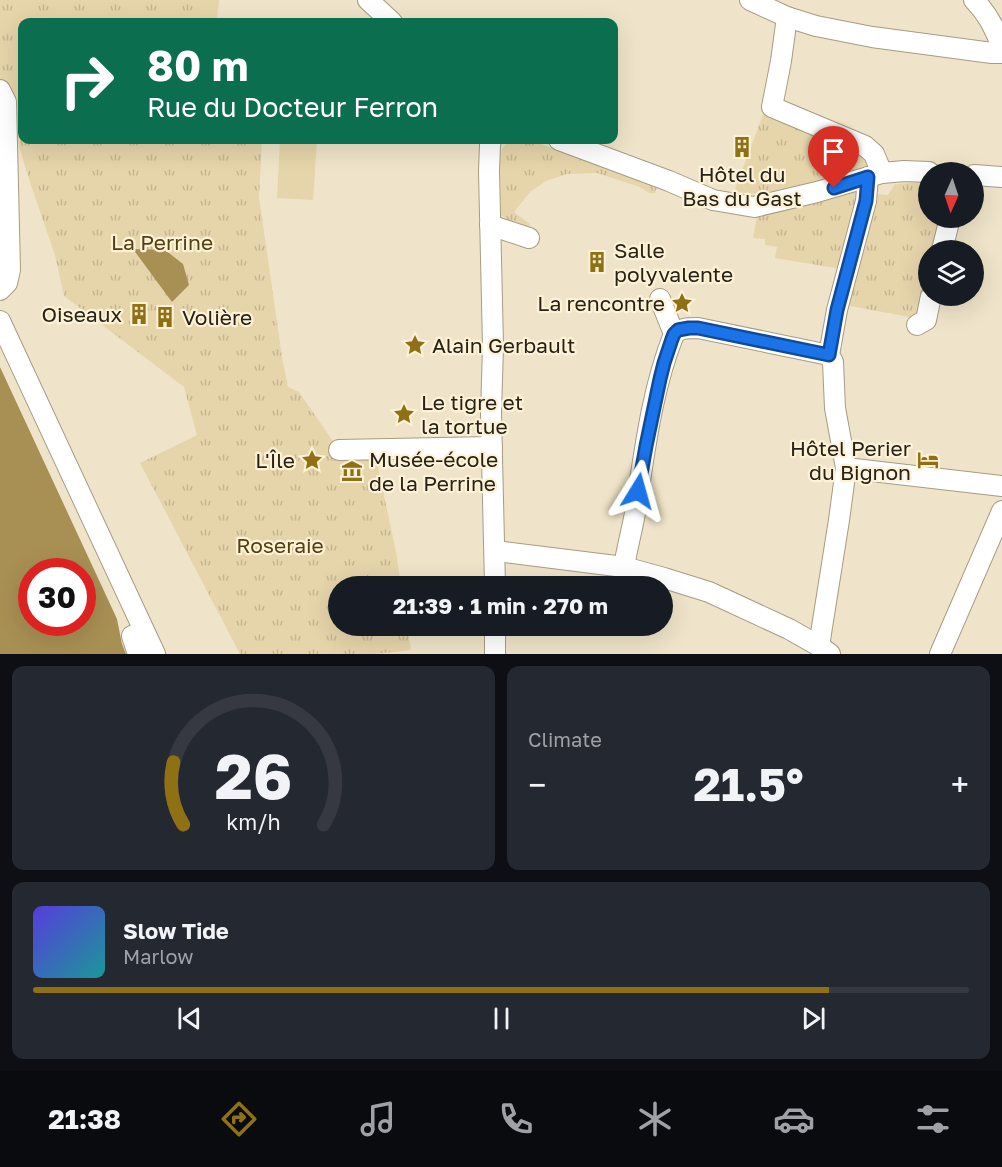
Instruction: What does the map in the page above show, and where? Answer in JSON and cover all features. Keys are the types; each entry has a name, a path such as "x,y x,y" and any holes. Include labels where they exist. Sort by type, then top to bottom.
{"street":[{"path":"368,0 388,18"},
{"path":"750,0 787,17 816,26 872,37 992,53 1002,51 997,32 974,0"},
{"path":"496,552 624,567 709,592 789,629 824,650 846,468 835,408 833,362 829,355 837,310 875,175 874,154 866,146 771,107 787,17"},
{"path":"0,90 6,102 10,270 7,283 0,290"},
{"path":"490,144 493,374 491,414 495,576"},
{"path":"570,144 713,200 754,207 875,175 918,172"},
{"path":"984,176 1002,177"},
{"path":"490,225 529,238"},
{"path":"660,299 674,334"},
{"path":"917,324 926,320 929,306"},
{"path":"0,321 154,654"},
{"path":"624,567 658,385 674,334 678,330 698,328 829,355"},
{"path":"339,450 492,447"},
{"path":"846,468 1002,486"},
{"path":"940,654 1002,511"},
{"path":"138,654 132,636 144,631"},
{"path":"495,636 495,652"}],"green space":[{"name":"La Perrine","path":"0,0 219,0 217,18 18,18 18,143 0,86"},
{"path":"764,112 867,156 868,169 876,194 888,195 895,184 918,183 918,228 954,228 951,240 918,240 918,306 929,306 931,321 845,305 854,271 775,258 777,247 765,245 765,239 753,238 761,194 734,192"},
{"name":"La Perrine","path":"18,144 262,144 259,197 288,387 299,392 339,450 375,453 400,576 328,576 328,636 409,636 411,650 376,654 240,654 140,463 197,435 184,387 64,296 55,255"},
{"path":"280,144 317,144 313,200 277,198"},
{"path":"506,144 541,144 657,188 655,193 649,193 640,187 597,173 567,174 546,181 530,192 514,212 530,224 526,231 501,215 500,160 502,149"}],"shaded area":[{"path":"133,249 165,250 183,264 189,285 172,302"},
{"path":"0,367 89,558 18,558 18,636 96,636 96,574 117,619 126,654 0,654"}],"place":[{"name":"Hôtel du Bas du Gast","path":"742,147"},
{"name":"Salle polyvalente","path":"597,262"},
{"name":"La rencontre","path":"682,303"},
{"name":"Oiseaux","path":"139,314"},
{"name":"Volière","path":"165,317"},
{"name":"Alain Gerbault","path":"415,345"},
{"name":"Le tigre et la tortue","path":"404,414"},
{"name":"L'Île","path":"312,460"},
{"name":"Hôtel Perier du Bignon","path":"928,460"},
{"name":"Musée-école de la Perrine","path":"352,471"}],"route":[{"path":"638,491 664,363 674,334 678,330 698,328 829,355 837,310 866,201 868,177 834,188"}],"park label":[{"name":"Roseraie","path":"280,545"}]}
